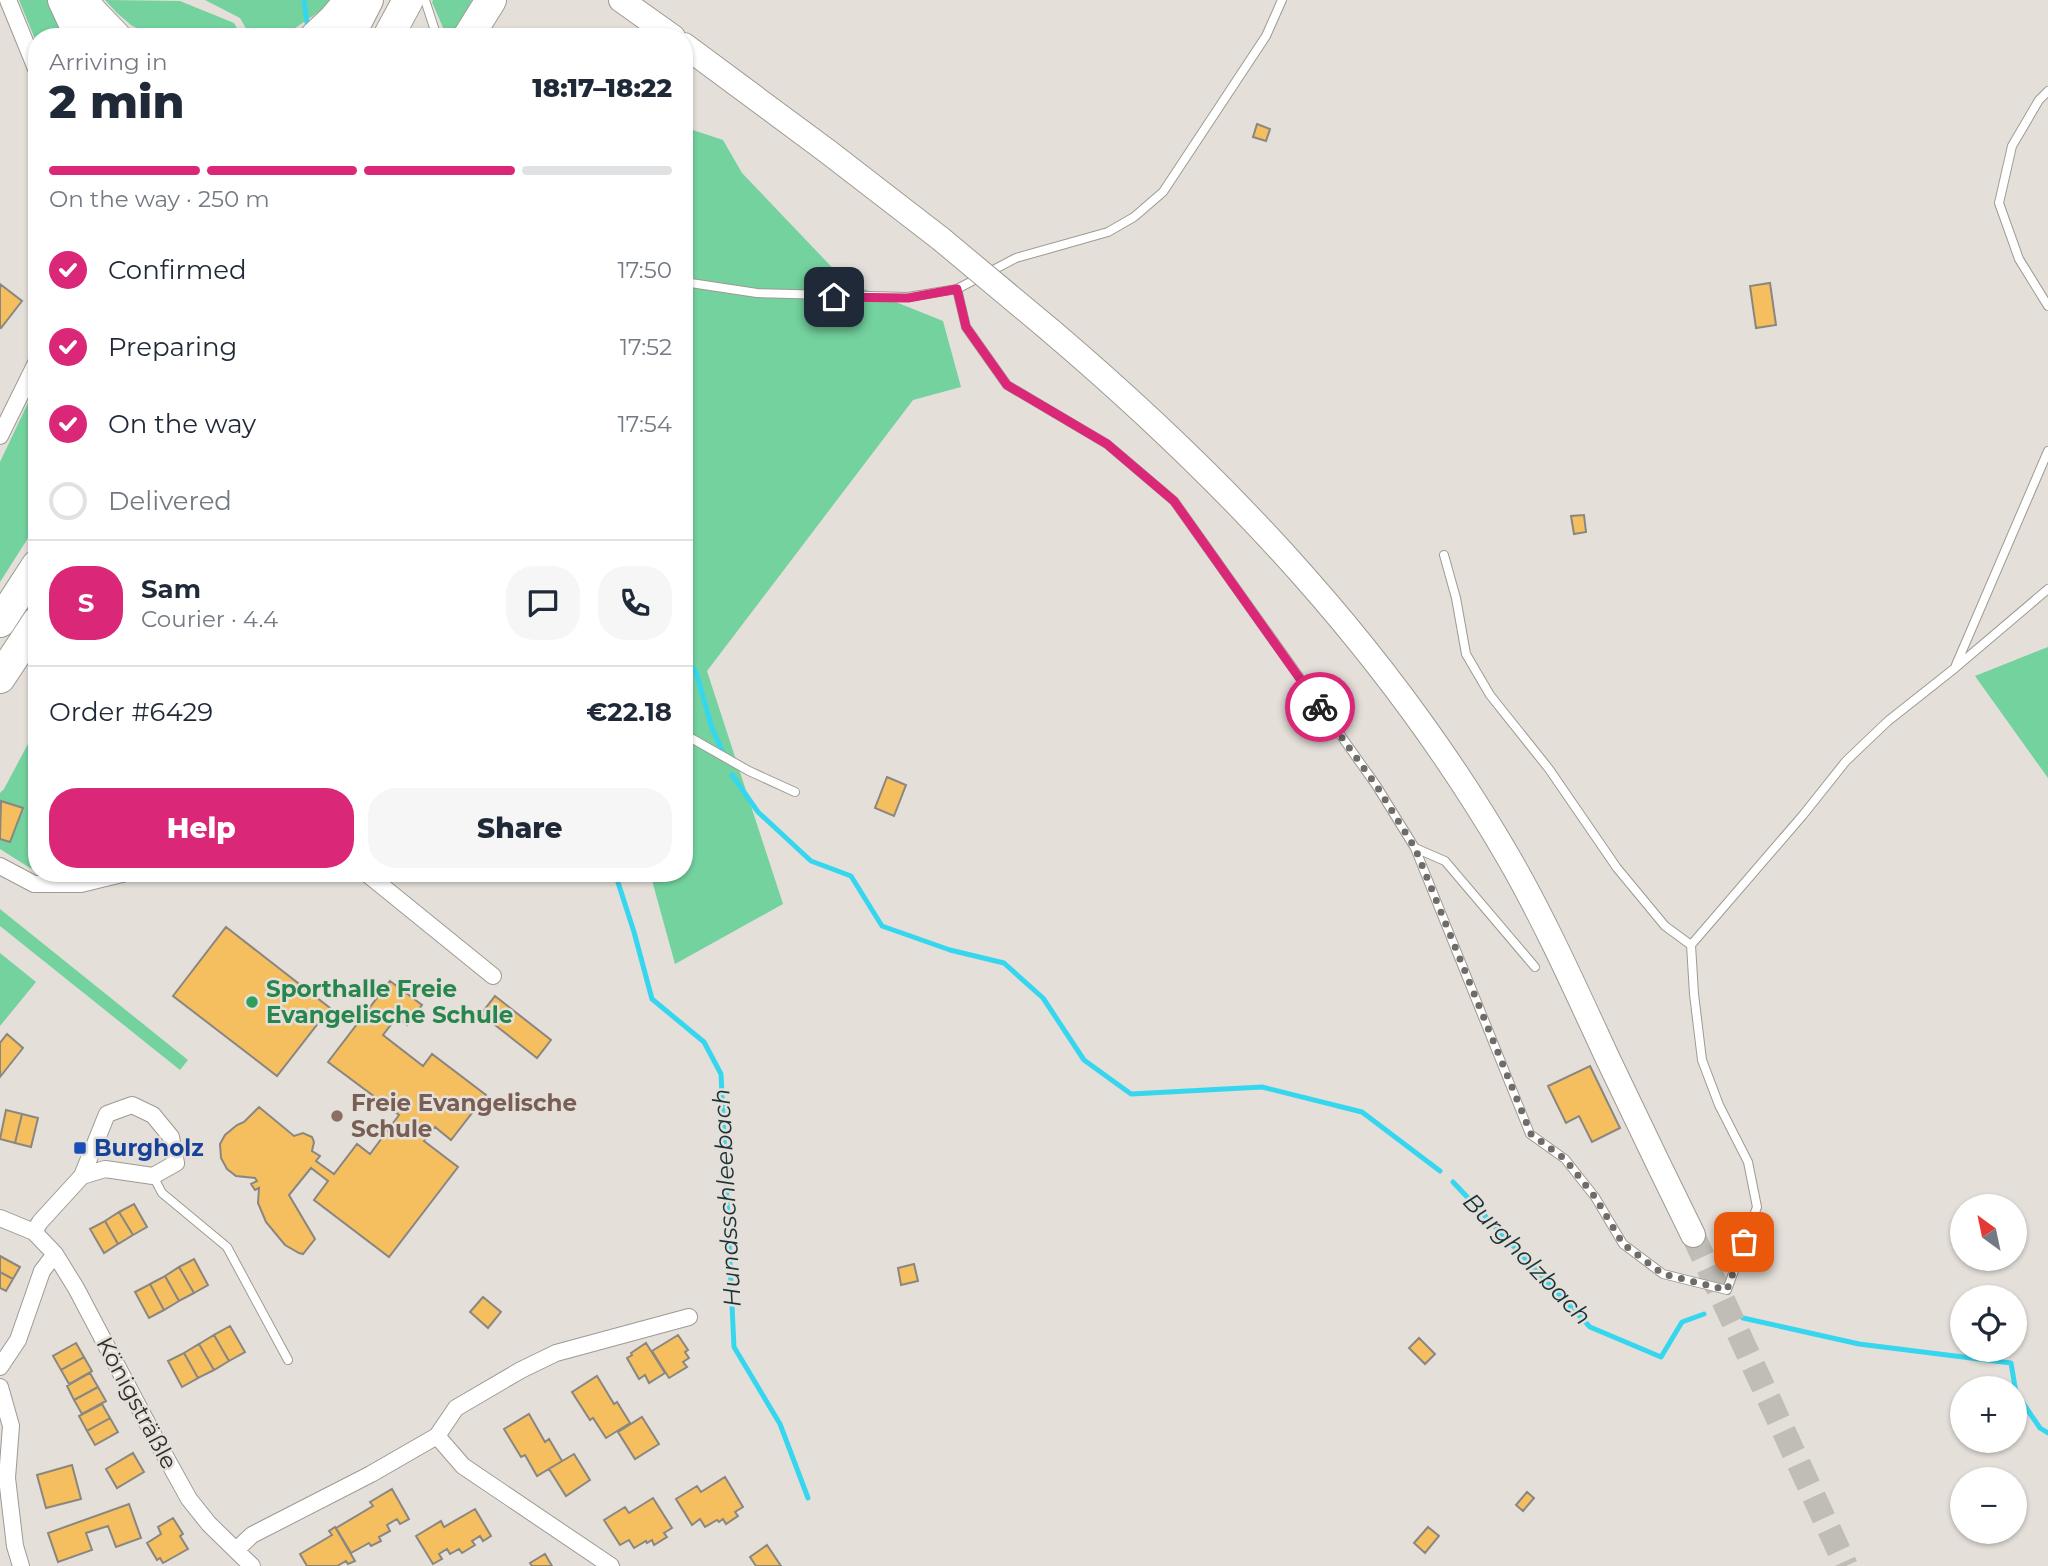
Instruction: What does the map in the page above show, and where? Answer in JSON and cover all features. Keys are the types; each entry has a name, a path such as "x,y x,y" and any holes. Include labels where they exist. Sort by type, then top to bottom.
{"highway":[{"path":"63,0 76,28"},
{"path":"84,0 107,28"},
{"path":"325,28 350,0"},
{"path":"354,28 368,0"},
{"path":"393,28 408,0"},
{"path":"474,28 491,0"},
{"path":"0,622 28,579"},
{"path":"0,678 28,636"}],"main road":[{"path":"621,0 660,28"},
{"path":"693,52 941,239 1051,330 1167,434 1277,545 1334,609 1419,721 1484,817 1539,912 1693,1235"}],"street":[{"path":"8,0 28,49"},
{"path":"0,436 28,379"},
{"path":"0,866 28,881"},
{"path":"30,882 89,882"},
{"path":"377,882 493,976"},
{"path":"34,1232 82,1176 107,1114 132,1105 153,1115 171,1137 176,1163 153,1176 105,1169 82,1176"},
{"name":"Königsträßle","path":"0,1218 34,1232 55,1254 76,1288 189,1499 209,1524 252,1566"},
{"path":"0,1367 18,1340 42,1271 55,1254"},
{"path":"236,1550 252,1535 371,1474 437,1436 456,1408 521,1370 556,1353 689,1317"},
{"path":"0,1387 10,1426 7,1478 15,1546 21,1566"},
{"path":"437,1436 463,1466 611,1566"}],"lane":[{"path":"425,0 434,28"},
{"path":"693,283 757,293 908,298 957,289 1016,258 1108,232 1134,217 1163,192 1266,36 1282,0"},
{"path":"2048,92 2039,100 2012,146 1999,203 2020,259 2048,306"},
{"path":"957,289 966,327 1007,385 1107,444 1174,501 1376,785 1415,848 1531,1134 1565,1159 1595,1197 1623,1244 1663,1274 1727,1290 1757,1207 1748,1162 1718,1105 1702,1060 1691,945 1846,761 1888,721 2048,589"},
{"path":"1955,668 2048,451"},
{"path":"1444,555 1457,598 1466,654 1490,695 1549,769 1617,867 1665,926 1691,945"},
{"path":"693,739 749,771 795,792"},
{"path":"1415,848 1445,861 1535,967"},
{"path":"153,1176 162,1193 227,1247 288,1360"}],"green space":[{"path":"19,0 51,0 65,28 30,28"},
{"path":"105,0 180,1 234,23 237,28 136,28"},
{"path":"205,0 331,0 323,9 295,28 246,28 240,18"},
{"path":"472,0 456,28 443,28 432,2"},
{"path":"693,130 723,140 742,173 846,282 943,321 961,387 913,400 707,671 783,904 675,964 652,882 693,882"},
{"path":"28,403 28,538 0,582 0,462"},
{"path":"2048,647 2048,778 1975,676"},
{"path":"28,744 28,867 0,849 0,793"},
{"path":"0,909 188,1060 180,1070 0,926"},
{"path":"0,953 36,982 0,1026"}],"building":[{"path":"1257,124 1270,129 1266,141 1253,137"},
{"path":"1770,283 1776,325 1756,328 1750,286"},
{"path":"0,284 22,301 1,328 0,327"},
{"path":"1584,515 1586,532 1574,534 1571,516"},
{"path":"887,777 906,785 894,816 875,808"},
{"path":"1,801 23,808 10,842 0,839"},
{"name":"Sporthalle Freie Evangelische Schule","path":"226,927 330,1008 277,1076 173,996"},
{"path":"390,981 422,1005 407,1025 397,1017 383,1035 423,1066 432,1054 486,1095 451,1140 435,1127 424,1141 458,1167 389,1257 314,1200 328,1181 311,1168 289,1195 315,1239 303,1254 299,1253 285,1245 266,1222 258,1203 259,1188 255,1190 251,1184 257,1181 255,1178 236,1176 227,1169 221,1158 220,1144 225,1135 259,1107 294,1136 303,1133 312,1137 312,1151 320,1156 316,1161 334,1174 357,1144 370,1154 399,1115 328,1062"},
{"path":"495,996 551,1040 537,1058 481,1014"},
{"path":"7,1034 23,1048 0,1077 0,1043"},
{"path":"1590,1066 1620,1128 1592,1142 1579,1116 1566,1123 1548,1086"},
{"path":"6,1110 22,1114 15,1143 0,1139"},
{"path":"22,1114 38,1118 31,1147 15,1143"},
{"path":"134,1204 147,1227 133,1235 119,1212"},
{"path":"119,1212 133,1235 118,1244 105,1221"},
{"path":"105,1221 118,1244 104,1253 90,1229"},
{"path":"0,1256 20,1267 13,1279 0,1272"},
{"path":"194,1259 208,1285 194,1293 179,1267"},
{"path":"914,1264 918,1281 901,1285 898,1268"},
{"path":"179,1267 194,1293 179,1301 165,1276"},
{"path":"0,1272 13,1279 6,1291 0,1288"},
{"path":"165,1276 179,1301 164,1310 150,1284"},
{"path":"150,1284 164,1310 149,1318 135,1292"},
{"path":"483,1297 501,1312 488,1328 470,1312"},
{"path":"230,1326 245,1352 229,1361 214,1335"},
{"path":"214,1335 229,1361 214,1370 199,1344"},
{"path":"678,1335 688,1350 685,1352 689,1358 683,1362 687,1367 669,1378 652,1351"},
{"path":"1419,1338 1435,1354 1425,1364 1409,1348"},
{"path":"76,1343 84,1357 61,1370 53,1356"},
{"path":"646,1343 665,1373 649,1383 645,1375 639,1379 627,1358"},
{"path":"199,1344 214,1370 198,1378 184,1353"},
{"path":"184,1353 198,1378 182,1387 168,1361"},
{"path":"84,1357 92,1371 69,1384 61,1370"},
{"path":"90,1373 98,1387 74,1400 67,1386"},
{"path":"597,1376 614,1404 617,1402 630,1423 606,1438 593,1418 590,1420 572,1392"},
{"path":"98,1387 106,1401 82,1414 74,1400"},
{"path":"102,1404 110,1418 87,1431 79,1416"},
{"path":"529,1414 545,1442 549,1439 562,1461 537,1476 525,1455 521,1457 504,1429"},
{"path":"642,1417 659,1444 635,1459 618,1432"},
{"path":"110,1418 118,1432 95,1445 87,1431"},
{"path":"133,1453 144,1472 117,1488 106,1469"},
{"path":"574,1454 590,1480 566,1496 549,1469"},
{"path":"72,1465 81,1499 46,1508 37,1475"},
{"path":"725,1477 743,1507 735,1512 738,1516 726,1524 723,1519 705,1527 700,1519 692,1525 676,1499 697,1486 701,1492"},
{"path":"392,1489 409,1519 400,1524 397,1519 387,1525 390,1531 379,1537 381,1541 371,1546 369,1543 351,1553 336,1528 373,1506 370,1502"},
{"path":"1527,1492 1534,1498 1523,1511 1516,1505"},
{"path":"653,1498 672,1528 664,1533 667,1537 654,1545 652,1540 634,1548 629,1540 620,1545 604,1520 625,1507 629,1513"},
{"path":"129,1504 141,1538 116,1547 108,1526 86,1533 92,1550 58,1562 48,1533"},
{"path":"475,1509 491,1536 483,1541 480,1536 472,1541 475,1545 462,1553 459,1549 450,1554 447,1549 439,1554 442,1559 433,1564 416,1536 441,1521 444,1527"},
{"path":"173,1518 188,1549 163,1563 160,1558 157,1560 147,1543 161,1534 158,1527"},
{"path":"335,1527 355,1561 348,1564 346,1561 337,1566 307,1566 300,1554 332,1535 329,1531"},
{"path":"1428,1527 1439,1536 1425,1553 1414,1543"},
{"path":"767,1545 781,1566 756,1566 750,1557"},
{"path":"545,1554 552,1566 532,1566 530,1563"}],"waterway":[{"name":"Hundsschleebach","path":"304,0 308,28"},
{"name":"Burgholzbach","path":"693,668 712,728 724,755"},
{"name":"Burgholzbach","path":"732,775 758,812 811,861 851,876 882,926 950,950 1004,963 1043,998 1084,1060 1131,1094 1262,1087 1362,1112 1440,1171"},
{"name":"Hundsschleebach","path":"618,882 652,999 704,1042 721,1074 734,1347 780,1424 808,1498"},
{"name":"Burgholzbach","path":"1453,1182 1590,1327 1661,1357 1682,1322 1704,1314"},
{"name":"Burgholzbach","path":"1743,1318 1859,1344 2011,1363 2016,1393 2040,1428 2048,1433"}],"tunnel":[{"path":"1693,1235 1846,1566"}],"way so far":[{"path":"1320,707 1376,785 1415,848 1531,1134 1565,1159 1595,1197 1623,1244 1663,1274 1727,1290 1744,1242"}],"place":[{"name":"Sporthalle Freie Evangelische Schule","path":"252,1002"},
{"name":"Freie Evangelische Schule","path":"337,1116"},
{"name":"Burgholz","path":"80,1148"}],"route":[{"path":"834,297 908,298 957,289 966,327 1007,385 1107,444 1174,501 1320,707"}]}
